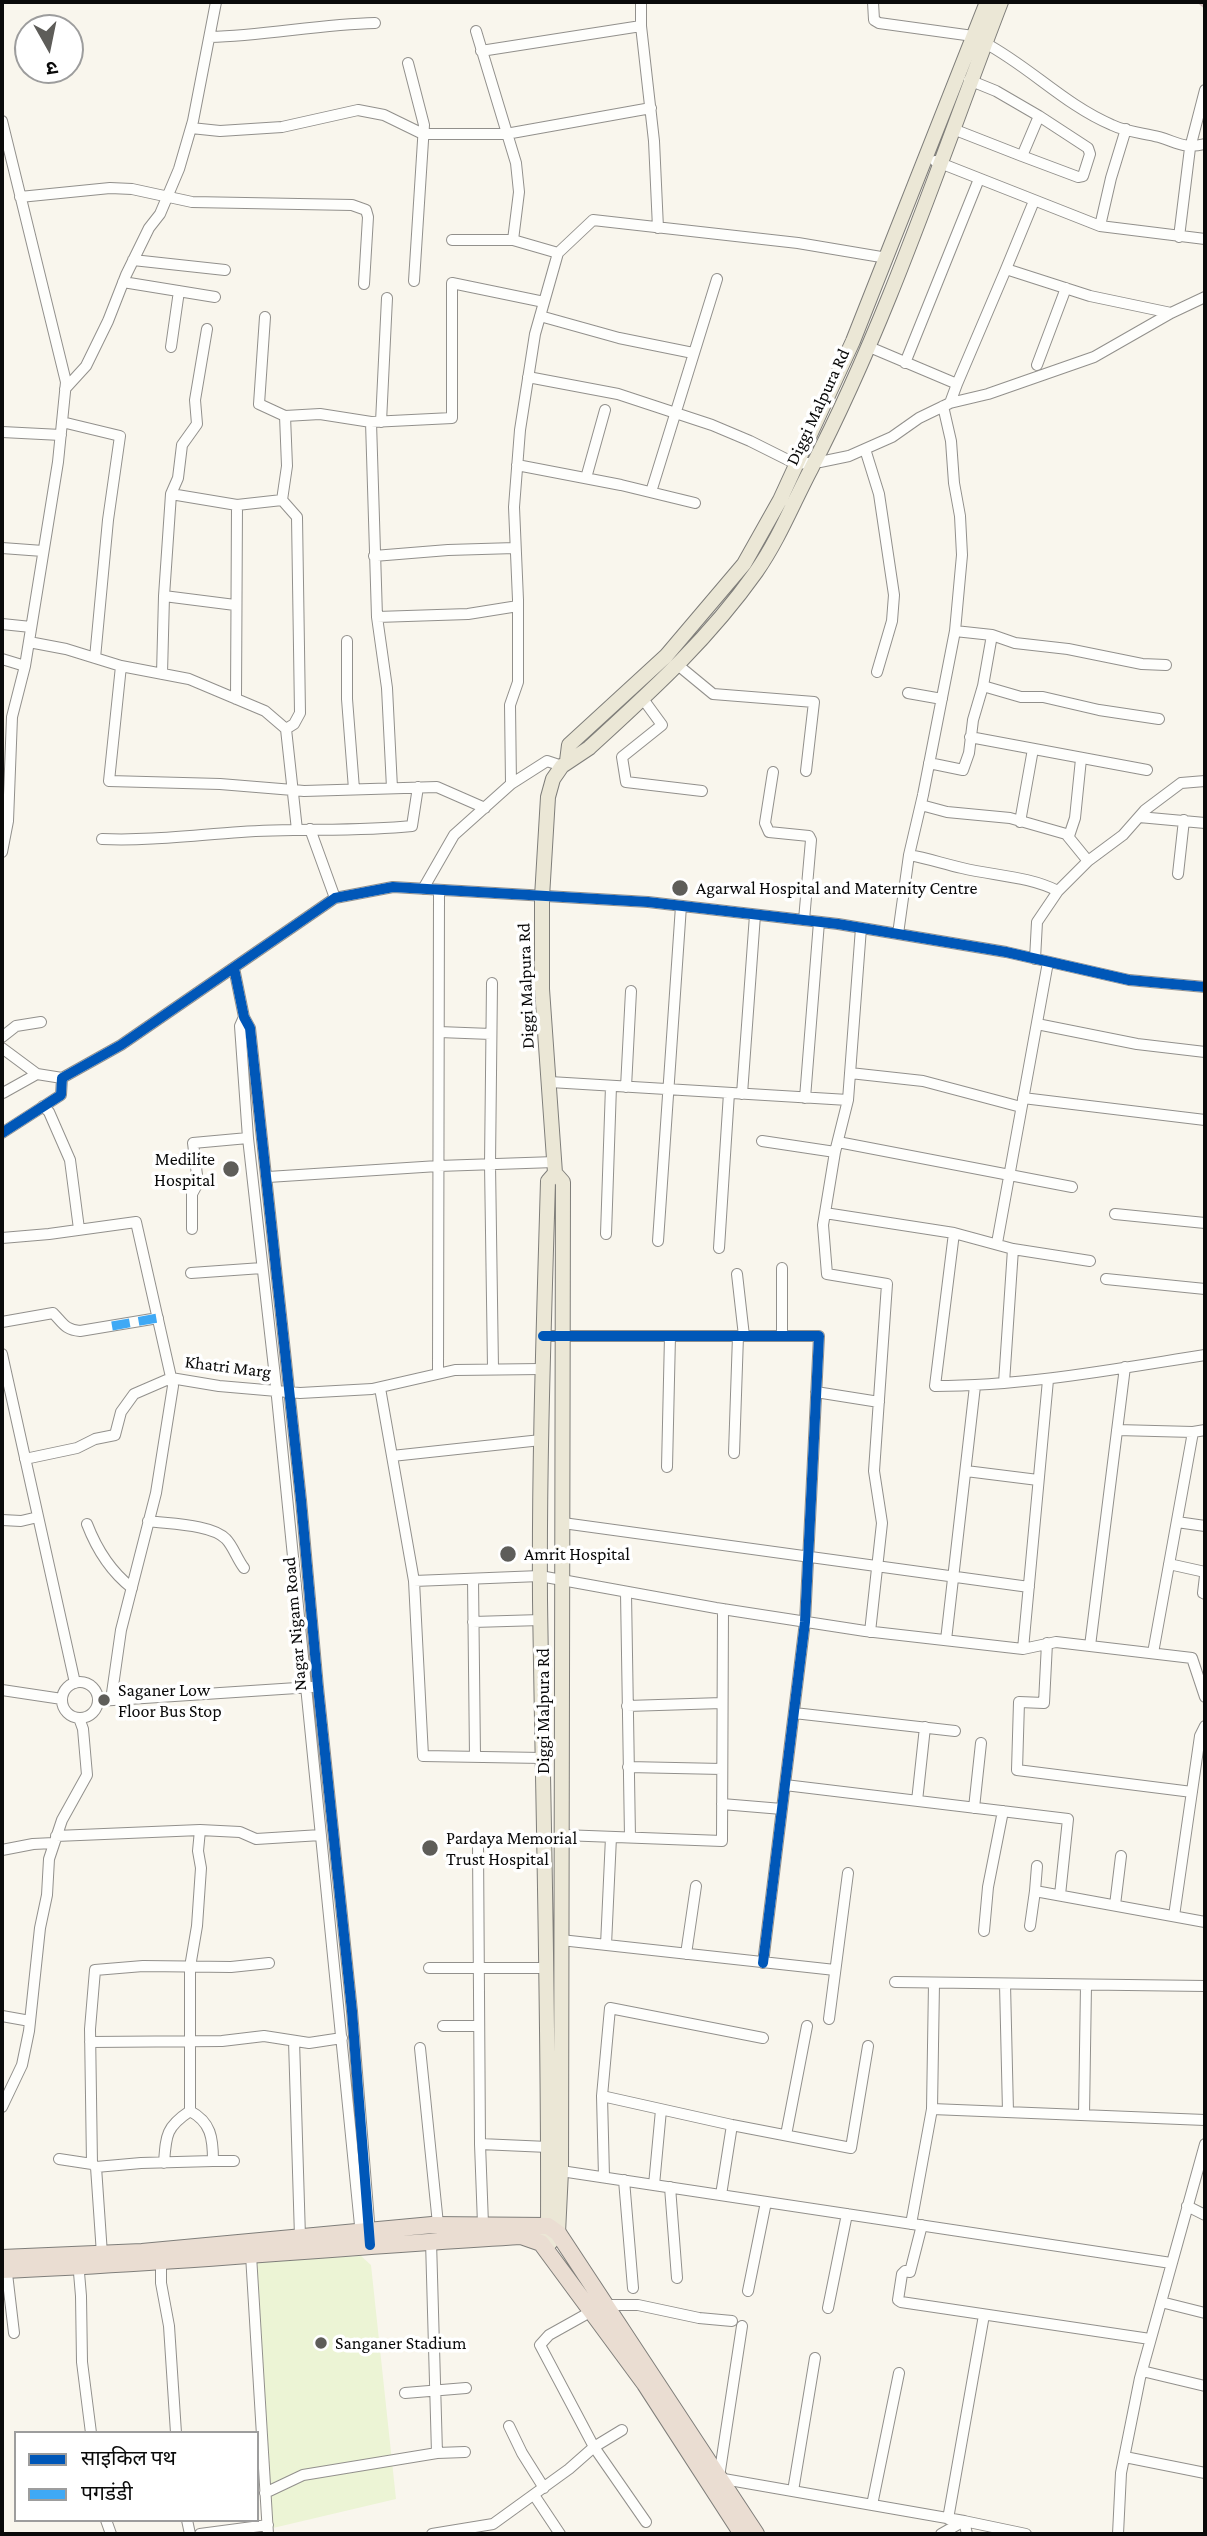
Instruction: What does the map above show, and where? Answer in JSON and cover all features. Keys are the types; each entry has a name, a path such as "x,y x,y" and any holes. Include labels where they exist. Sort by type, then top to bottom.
{"highway":[{"path":"4,2264 161,2262 251,2255 438,2224 483,2224 553,2230 599,2308 714,2481 756,2534"},
{"path":"78,2261 102,2254 300,2237 431,2241 521,2236 543,2245 599,2308"},
{"path":"714,2481 742,2534"}],"main road":[{"name":"Diggi Malpura Rd","path":"543,2245 553,2230 561,2171 564,1336 563,1182 555,1168 542,989 542,897 548,797 553,779 565,764 579,756 679,666 757,571 779,534 867,346 941,163 968,84 987,2"},
{"name":"Diggi Malpura Rd","path":"565,764 569,745 666,656 744,564 780,500 853,341 925,157 979,39 1001,2"},
{"name":"Diggi Malpura Rd","path":"553,2230 548,2147 540,1576 542,1369 548,1181 555,1168"}],"street":[{"path":"65,390 86,366 133,260 149,228 160,214 179,169 191,128 216,2"},
{"path":"641,2 659,228"},
{"path":"873,2 872,15 879,23 979,39 1023,67 1058,95 1113,126 1190,148 1205,144"},
{"path":"210,37 269,35 375,23"},
{"path":"481,51 641,26"},
{"path":"475,31 516,163 519,192 513,240"},
{"path":"408,63 424,125 414,281"},
{"path":"953,129 1078,177 1083,176 1090,154 1088,148 996,91 968,84"},
{"path":"1179,237 1190,148 1205,90"},
{"path":"191,128 220,131 282,127 358,110 384,115 423,134 506,134 651,108"},
{"path":"1022,156 1039,116"},
{"path":"2,121 66,382 44,551 25,666 12,717 8,821 2,852"},
{"path":"1100,226 1126,129"},
{"path":"925,157 1100,226 1205,239"},
{"path":"905,363 979,179"},
{"path":"20,197 110,188 132,189 192,202 352,205 366,210 368,217 364,284"},
{"path":"898,934 909,855 955,631 962,555 947,405 1034,201"},
{"path":"511,784 510,705 518,682 514,507 517,465 535,334 558,253 593,220 798,243 887,258"},
{"path":"452,240 513,240 558,253"},
{"path":"133,260 225,270"},
{"path":"1006,269 1090,296 1171,313"},
{"path":"651,492 717,279"},
{"path":"123,282 215,297"},
{"path":"265,317 259,404 285,416 320,414 376,422 452,418 452,283 544,302"},
{"path":"1037,365 1066,288"},
{"path":"171,347 179,291"},
{"path":"528,377 618,394 750,440 796,464 815,462 849,456 892,437 919,418 947,405 988,394 1094,357 1205,297"},
{"path":"387,298 376,422 374,556 377,617 387,688 392,788"},
{"path":"540,316 619,338 693,353"},
{"path":"162,674 171,494 178,478 182,445 197,424 195,400 207,329"},
{"path":"867,346 957,384"},
{"path":"586,478 605,410"},
{"path":"282,500 287,467 285,416"},
{"path":"62,422 120,436 108,520 95,658"},
{"path":"2,432 61,435"},
{"path":"865,449 879,494 894,595 892,621 877,672"},
{"path":"517,465 695,503"},
{"path":"171,494 237,505 282,500"},
{"path":"282,500 297,517 300,713 294,724 286,729"},
{"path":"236,698 237,505"},
{"path":"2,548 44,551"},
{"path":"374,556 515,548"},
{"path":"164,596 235,604"},
{"path":"377,617 468,614 518,606"},
{"path":"2,624 31,627"},
{"path":"955,631 992,635 1014,643 1068,649 1142,664 1166,665"},
{"path":"929,763 964,769 969,753 972,720 983,686 992,635"},
{"path":"347,640 347,699 354,789"},
{"path":"29,642 66,649 121,666 189,679 265,710 286,729 297,830"},
{"path":"2,659 25,666"},
{"path":"121,666 109,781 220,783 293,790 437,787 485,808"},
{"path":"679,666 713,694 814,702 806,771"},
{"path":"983,686 1021,697 1043,697 1098,710 1159,719"},
{"path":"908,693 942,699"},
{"path":"643,699 662,725 622,757 626,782 702,792"},
{"path":"970,737 1147,770"},
{"path":"1020,822 1034,748"},
{"path":"1069,836 1075,818 1081,759"},
{"path":"423,888 454,835 511,784 547,761 565,764"},
{"path":"773,772 766,828 769,832 809,836 811,840 804,920"},
{"path":"1035,959 1037,922 1058,891 1088,861 1123,835 1139,817 1181,783 1205,781"},
{"path":"102,839 138,841 241,832 412,826 418,787"},
{"path":"921,805 947,812 1010,818 1069,836 1088,861"},
{"path":"1139,817 1205,823"},
{"path":"1178,874 1184,820"},
{"path":"310,829 335,898"},
{"path":"909,855 963,868 999,873 1043,884 1058,891"},
{"path":"2,1048 37,1074 62,1078 121,1045 335,898 393,887 681,906 804,920 1048,961 1129,980 1205,987"},
{"path":"438,1373 439,890"},
{"path":"658,1241 681,906"},
{"path":"741,1094 755,915"},
{"path":"805,1098 819,922"},
{"path":"861,928 848,1100 836,1147 823,1225 827,1273 887,1284 874,1471 882,1523 870,1632"},
{"path":"997,1243 1048,961"},
{"path":"234,968 244,1017"},
{"path":"492,983 490,1164 493,1368"},
{"path":"626,1087 631,991"},
{"name":"Nagar Nigam Road","path":"244,1017 240,1027 248,1138 365,2238"},
{"name":"Nagar Nigam Road","path":"244,1017 250,1028 268,1177 352,2011 365,2238"},
{"path":"2,1037 16,1026 41,1022"},
{"path":"1037,1024 1137,1044 1205,1052"},
{"path":"439,1032 491,1034"},
{"path":"850,1073 923,1081 1022,1102 1205,1120"},
{"path":"3,1093 37,1074"},
{"path":"2,1133 61,1095 62,1078"},
{"path":"550,1082 848,1100"},
{"path":"606,1234 611,1086"},
{"path":"719,1248 729,1093"},
{"path":"43,1106 70,1160 79,1229"},
{"path":"192,1229 192,1194 198,1183 193,1143 248,1138"},
{"path":"762,1141 836,1147 1072,1186"},
{"path":"268,1177 490,1164 555,1168"},
{"path":"825,1213 954,1233 1013,1249 1090,1261"},
{"path":"1115,1214 1205,1223"},
{"path":"2,1238 136,1222 173,1386 158,1481 121,1630 111,1700"},
{"path":"954,1233 935,1386 975,1386 1048,1380 1205,1355"},
{"path":"1004,1383 1013,1249"},
{"path":"191,1273 262,1268"},
{"path":"782,1268 782,1336"},
{"path":"734,1453 741,1336 737,1274"},
{"path":"1106,1279 1205,1289"},
{"path":"2,1322 53,1314 69,1330 80,1331 158,1318"},
{"path":"543,1336 819,1336 805,1622 763,1963"},
{"path":"667,1467 670,1336"},
{"path":"2,1354 75,1683"},
{"path":"1090,1646 1125,1367"},
{"name":"Khatri Marg","path":"25,1459 77,1448 95,1438 115,1435 121,1412 134,1394 171,1378 219,1386 300,1393 380,1388 455,1370 542,1369"},
{"path":"1023,1649 1048,1380"},
{"path":"946,1640 975,1386"},
{"path":"380,1388 414,1581 423,1756 543,1758"},
{"path":"816,1392 879,1402"},
{"path":"1117,1430 1199,1431 1177,1522 1153,1653"},
{"path":"392,1456 541,1440"},
{"path":"966,1471 1038,1480"},
{"path":"2,1520 21,1521 38,1517"},
{"path":"148,1521 196,1527 219,1534 228,1540 244,1568"},
{"path":"1177,1522 1205,1526"},
{"path":"563,1523 1029,1587"},
{"path":"87,1524 100,1554 132,1588"},
{"path":"1169,1564 1205,1574 1205,1594"},
{"path":"414,1581 540,1576 625,1593 870,1632 1023,1649 1056,1642 1192,1658 1205,1696"},
{"path":"473,1579 475,1757"},
{"path":"625,1593 630,1838"},
{"path":"562,1835 722,1841 723,1609"},
{"path":"474,1622 541,1620"},
{"path":"1047,1643 1044,1703 1019,1702 1017,1770 1192,1792"},
{"path":"2,2107 22,2065 30,2021 40,1928 47,1895 49,1859 55,1840 87,1774 83,1729 79,1718 66,1712 62,1699 67,1687 75,1683 87,1684 93,1688 98,1701 92,1713 79,1718"},
{"path":"98,1701 318,1687"},
{"path":"2,1690 62,1699"},
{"path":"627,1706 722,1703"},
{"path":"794,1713 955,1731"},
{"path":"1174,1916 1200,1736 1205,1726"},
{"path":"917,1801 925,1727"},
{"path":"974,1808 981,1744"},
{"path":"628,1767 722,1769"},
{"path":"785,1785 1068,1819 1060,1895"},
{"path":"722,1804 782,1809"},
{"path":"984,1931 988,1887 1003,1811"},
{"path":"2,1850 55,1840 200,1830 240,1832 256,1839 321,1835"},
{"path":"190,2111 190,1967 198,1914 200,1830"},
{"path":"606,1945 611,1837"},
{"path":"478,1844 477,2026 483,2224"},
{"path":"1115,1905 1121,1856"},
{"path":"1030,1926 1037,1866"},
{"path":"829,2019 848,1873"},
{"path":"686,1954 696,1886"},
{"path":"1035,1891 1205,1922"},
{"path":"561,1940 835,1970"},
{"path":"102,2254 94,2166 90,2042 95,1970 143,1966 231,1967 269,1963"},
{"path":"429,1968 547,1968"},
{"path":"895,1982 1205,1986"},
{"path":"934,1983 932,2109 917,2224 915,2273 905,2271 902,2274 898,2300 1150,2339"},
{"path":"1005,1984 1008,2112"},
{"path":"1084,2115 1086,1985"},
{"path":"604,2177 602,2096 610,2008 763,2038"},
{"path":"2,2016 30,2021"},
{"path":"443,2026 477,2026"},
{"path":"786,2135 807,2026"},
{"path":"90,2042 222,2041 264,2036 309,2043 342,2038"},
{"path":"294,2041 300,2237"},
{"path":"602,2096 850,2148 868,2046"},
{"path":"420,2048 438,2224"},
{"path":"654,2185 662,2109"},
{"path":"932,2109 1205,2120"},
{"path":"190,2111 203,2118 212,2136 214,2161"},
{"path":"164,2163 166,2141 172,2124 190,2111"},
{"path":"720,2195 732,2125"},
{"path":"480,2144 548,2147"},
{"path":"1118,2534 1121,2473 1142,2371 1205,2144"},
{"path":"59,2159 94,2166 234,2161"},
{"path":"561,2171 1171,2263"},
{"path":"624,2180 634,2288"},
{"path":"670,2187 677,2278"},
{"path":"748,2291 766,2202"},
{"path":"1187,2206 1205,2215"},
{"path":"828,2308 846,2214"},
{"path":"431,2241 437,2452"},
{"path":"200,2534 268,2529 260,2458 261,2399 251,2255"},
{"path":"78,2261 82,2361 91,2431"},
{"path":"161,2262 161,2283 169,2326 176,2431"},
{"path":"4,2264 14,2333"},
{"path":"1161,2302 1205,2313"},
{"path":"646,2522 594,2447 540,2345 549,2335 599,2308 638,2305 737,2323 714,2481 793,2491 1026,2534"},
{"path":"948,2519 984,2315"},
{"path":"793,2491 815,2358"},
{"path":"1142,2371 1205,2386"},
{"path":"872,2505 899,2373"},
{"path":"405,2393 466,2388"},
{"path":"509,2426 560,2534"},
{"path":"432,2534 472,2531 493,2524 594,2447 622,2430"},
{"path":"265,2493 303,2475 437,2452 465,2452"},
{"path":"1125,2456 1205,2473"},
{"path":"941,2534 964,2521"},
{"path":"964,2521 967,2534"}],"green space":[{"name":"Sanganer Stadium","path":"361,2256 371,2265 396,2499 273,2528 257,2262"}],"railway":[{"path":"1199,2 1205,7"}],"marked path":[{"path":"112,1326 158,1318"}],"cycle path":[{"path":"2,1133 61,1095 62,1078 121,1045 335,898 393,887 648,902 838,924 1006,952 1129,980 1205,987"},
{"path":"234,968 244,1017 250,1028 301,1500 352,2011 370,2245"},
{"path":"543,1336 819,1336 805,1622 763,1963"}],"place":[{"name":"Agarwal Hospital and Maternity Centre","path":"680,888"},
{"name":"Medilite Hospital","path":"231,1169"},
{"name":"Amrit Hospital","path":"508,1554"},
{"name":"Saganer Low Floor Bus Stop","path":"104,1700"},
{"name":"Pardaya Memorial Trust Hospital","path":"430,1848"},
{"name":"Sanganer Stadium","path":"321,2343"}]}
